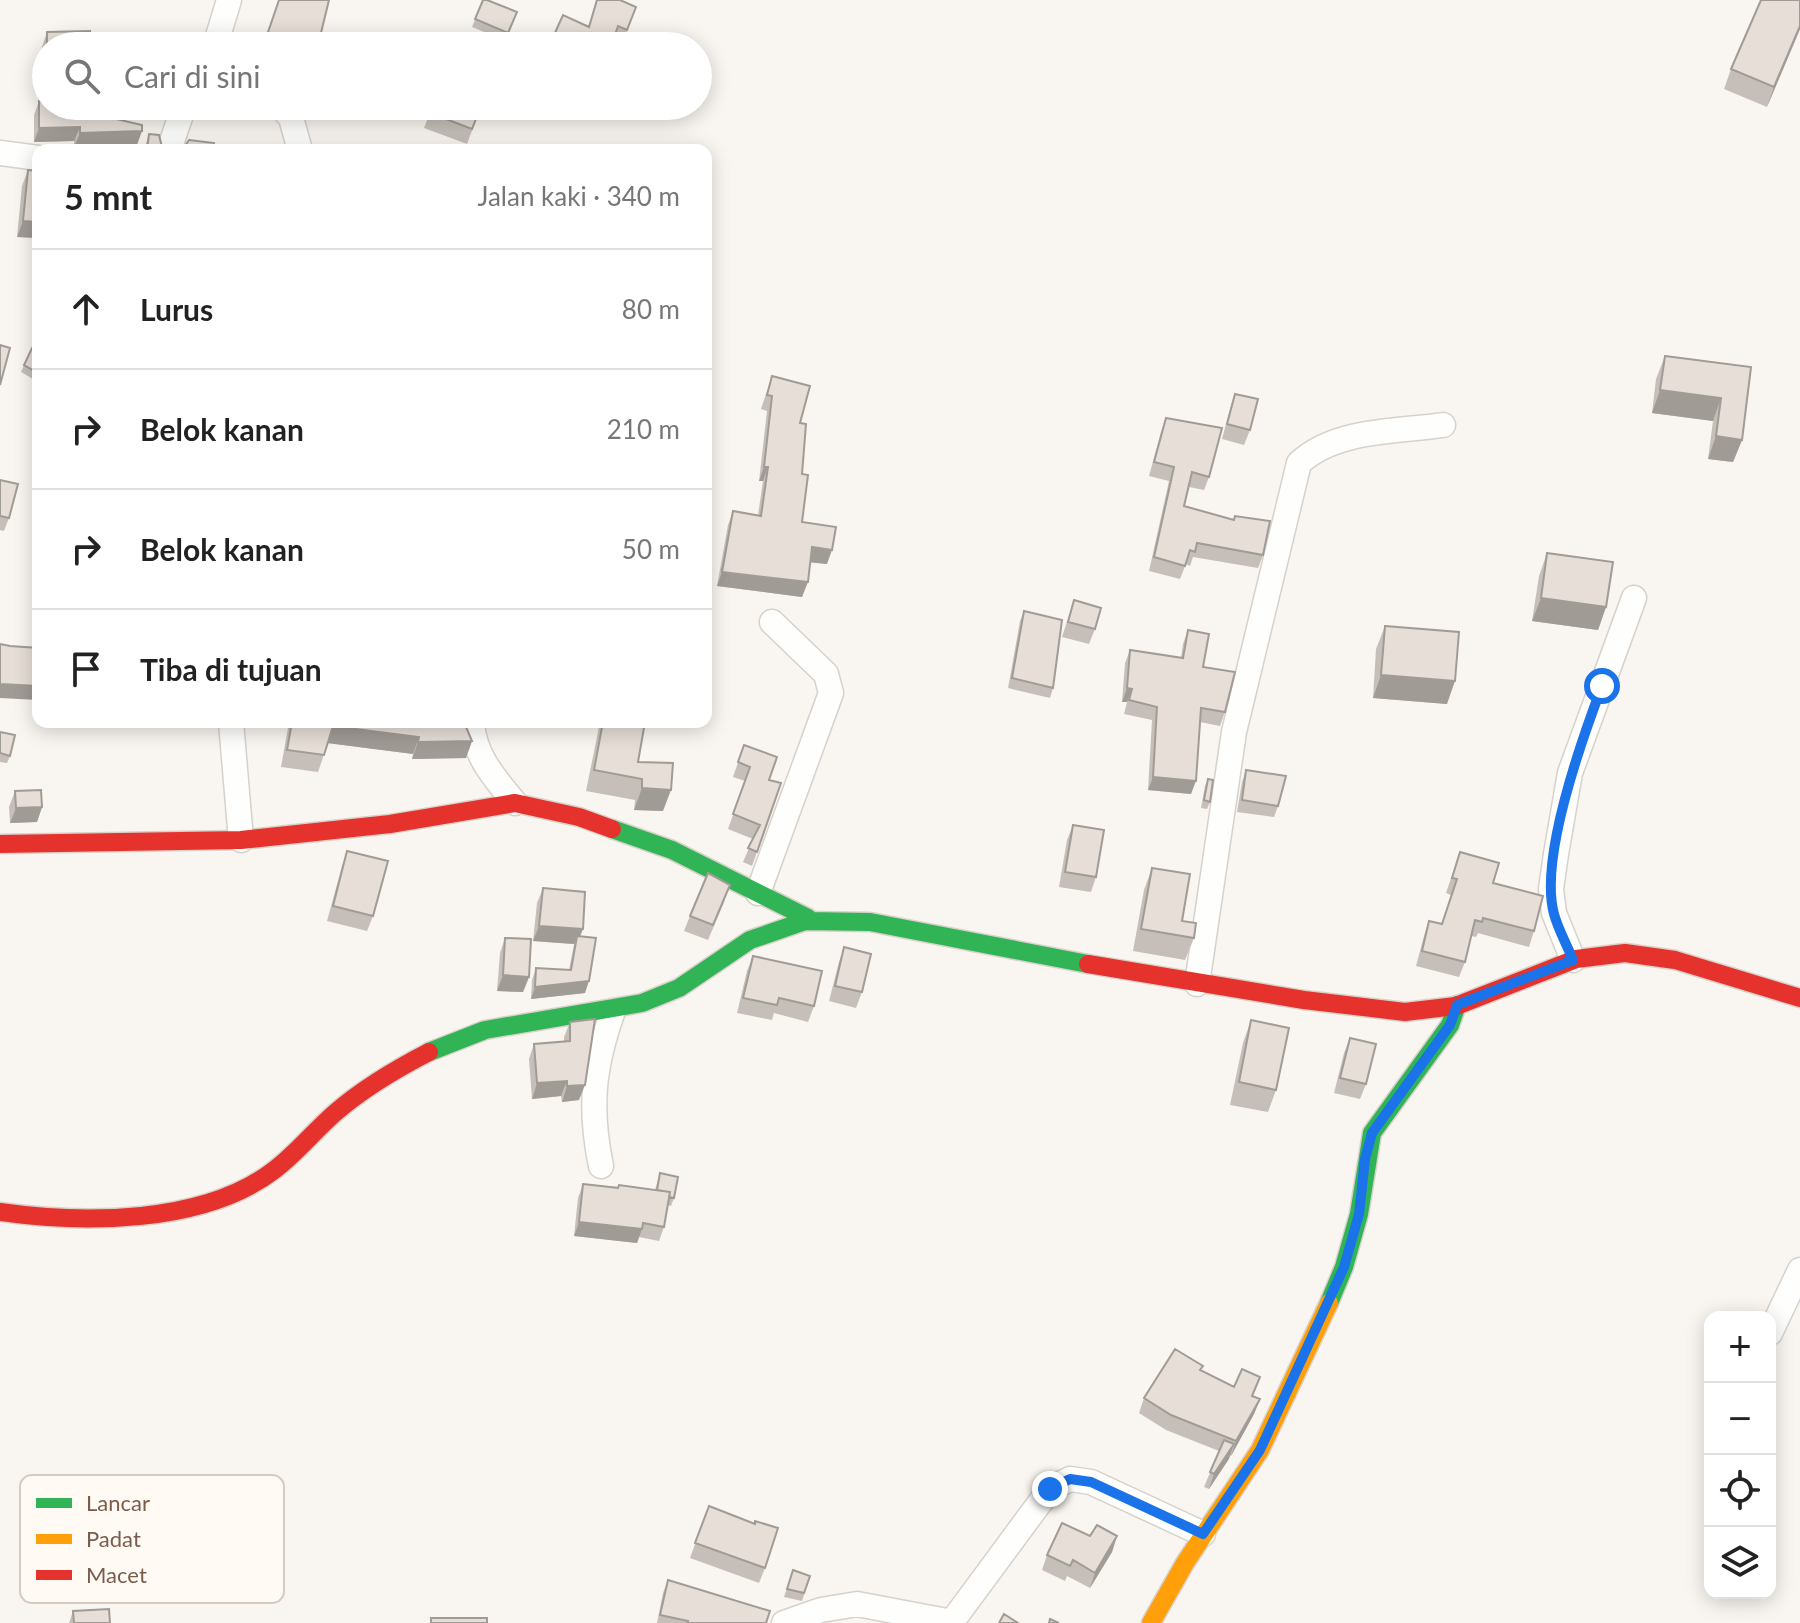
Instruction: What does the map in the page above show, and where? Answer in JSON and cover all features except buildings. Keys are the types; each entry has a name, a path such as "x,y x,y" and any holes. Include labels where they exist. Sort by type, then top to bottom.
{"street":[{"path":"219,32 229,0"},
{"path":"171,144 179,120"},
{"path":"292,120 298,144"},
{"path":"0,153 32,157"},
{"path":"1197,984 1234,732 1299,463 1317,447 1345,438 1443,425"},
{"path":"1573,960 1554,913 1551,889 1556,854 1570,773 1634,598"},
{"path":"758,893 831,693 826,674 772,622"},
{"path":"232,728 241,840"},
{"path":"472,728 473,740 481,759 515,803"},
{"path":"0,844 241,840 390,824 515,803 579,817 672,850 808,918"},
{"path":"0,1212 129,1213 182,1210 221,1200 265,1178 371,1084 457,1039 487,1027 613,1011 670,992 775,927 808,918 834,916 993,949 1197,984 1408,1012 1457,1005 1573,960 1604,954 1649,956 1800,998"},
{"path":"1151,1623 1203,1534 1260,1450 1338,1281 1359,1214 1365,1159 1372,1133 1450,1025 1457,1005"},
{"path":"601,1166 592,1121 601,1045 613,1011"},
{"path":"1776,1320 1800,1270"},
{"path":"784,1623 821,1610 857,1604 952,1622 1050,1489 1070,1479 1091,1482 1203,1534"}],"traffic: fast":[{"path":"612,829 672,850 808,918"},
{"path":"429,1052 485,1030 642,1003 679,988 750,940 805,921 870,922 1088,964"},
{"path":"1329,1303 1344,1267 1359,1214 1372,1133 1450,1025 1457,1005"}],"traffic: slow":[{"path":"1151,1623 1185,1563 1260,1450 1329,1303"}],"traffic: jam":[{"path":"0,844 241,840 390,824 515,803 579,817 612,829"},
{"path":"1088,964 1304,1000 1405,1012 1456,1006 1576,959 1625,953 1675,960 1800,998"},
{"path":"0,1212 105,1218 142,1216 213,1201 245,1188 273,1171 347,1103 381,1079 429,1052"}],"route":[{"path":"1050,1489 1070,1479 1091,1482 1203,1534 1260,1450 1307,1354 1344,1267 1359,1214 1365,1159 1372,1133 1450,1025 1457,1005 1470,1003 1573,960 1554,913 1551,889 1570,773 1602,686"}]}
